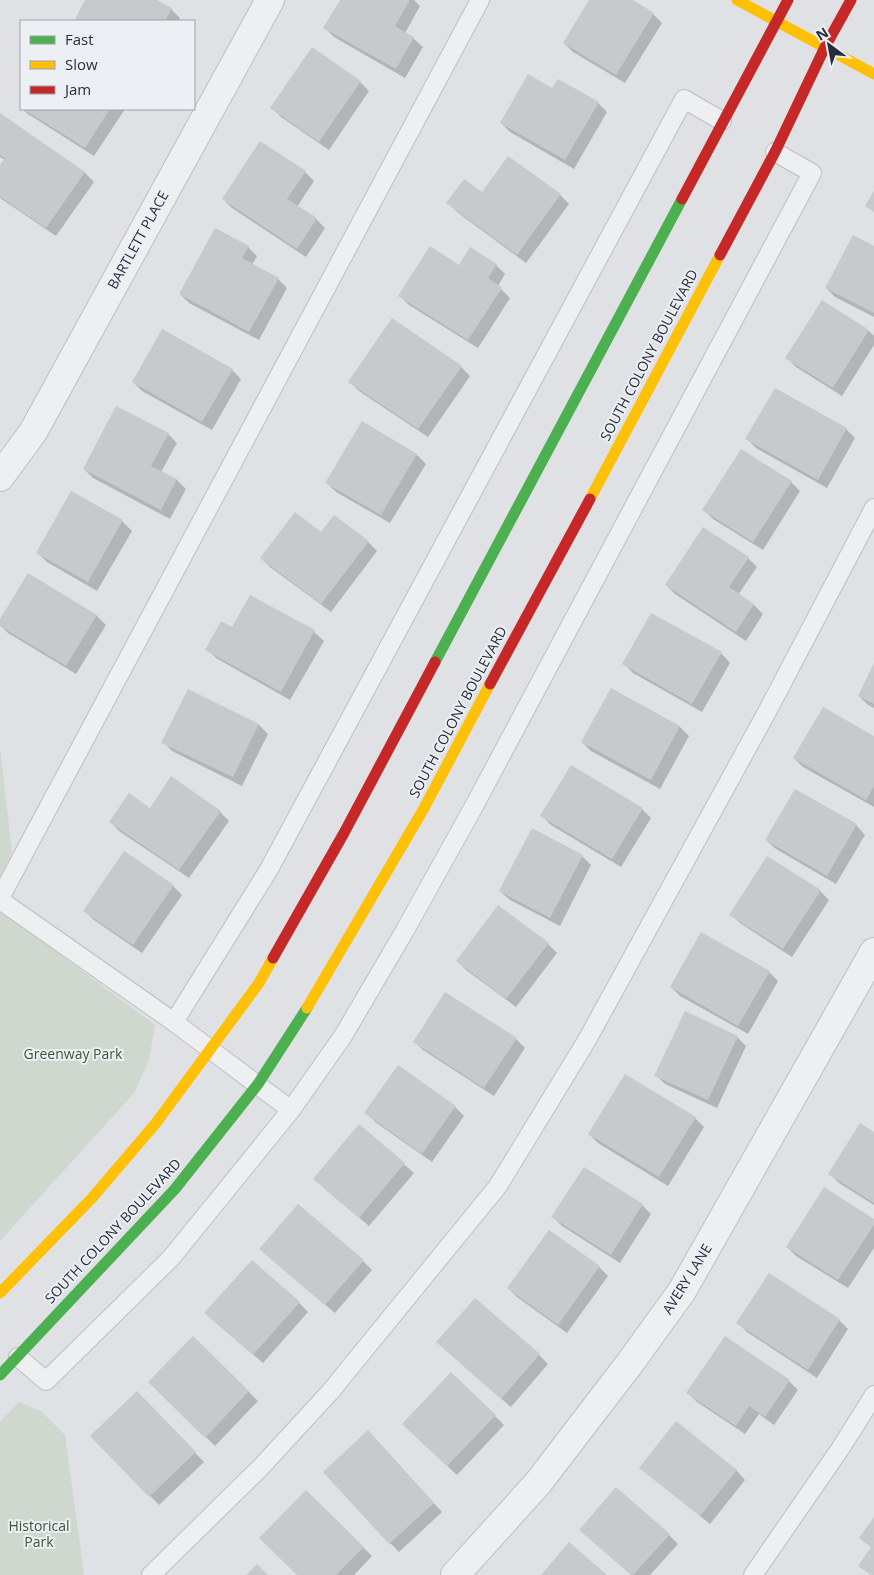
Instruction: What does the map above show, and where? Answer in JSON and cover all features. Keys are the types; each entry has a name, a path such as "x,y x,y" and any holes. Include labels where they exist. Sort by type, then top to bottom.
{"main road":[{"path":"737,0 874,74"},
{"path":"0,1293 92,1198 156,1123 259,983 305,904 788,0"},
{"name":"SOUTH COLONY BOULEVARD","path":"0,1375 175,1189 258,1084 314,996 423,810 775,152 825,47 851,0"}],"street":[{"name":"BARTLETT PLACE","path":"0,478 32,432 270,0"},
{"name":"AVERY LANE","path":"455,1575 538,1483 682,1291 874,952"}],"lane":[{"path":"291,1110 174,1022 0,899 480,0"},
{"path":"174,1022 268,871 684,99 722,121"},
{"path":"18,1357 46,1381 171,1258 291,1110 343,1036 473,808 812,173 775,152"},
{"path":"151,1575 261,1467 330,1392 498,1186 587,1040 768,710 874,508"},
{"path":"753,1575 840,1449 874,1395"}],"green space":[{"path":"0,748 12,852 0,876"},
{"name":"Greenway Park","path":"0,910 155,1025 149,1060 134,1093 0,1241"},
{"name":"Historical Park","path":"19,1402 41,1411 65,1435 84,1575 0,1575 0,1422"}],"building":[{"path":"85,0 157,0 172,8 166,20 75,20"},
{"path":"340,0 410,0 395,26 414,37 396,69 323,28"},
{"path":"589,0 633,0 654,13 616,75 563,43"},
{"path":"312,47 361,81 319,142 270,108"},
{"path":"528,74 552,88 558,79 599,102 565,160 500,123"},
{"path":"25,110 109,110 85,148"},
{"path":"0,113 85,172 46,228 0,197 0,165 5,158 0,155"},
{"path":"260,141 306,171 287,199 317,218 297,249 222,199"},
{"path":"508,156 561,194 517,255 446,203 464,179 482,192"},
{"path":"874,191 874,212 865,206"},
{"path":"215,228 249,246 242,258 279,278 249,332 179,294"},
{"path":"853,235 874,246 874,313 825,288"},
{"path":"430,246 459,265 470,247 497,264 488,278 502,288 468,340 398,296"},
{"path":"822,300 869,330 833,388 785,358"},
{"path":"392,318 462,366 418,429 348,382"},
{"path":"162,329 233,369 202,422 132,382"},
{"path":"775,388 847,428 818,480 745,439"},
{"path":"116,406 169,433 151,466 177,479 161,510 83,469"},
{"path":"362,421 417,454 381,515 325,483"},
{"path":"741,449 792,481 753,542 702,510"},
{"path":"71,491 123,520 88,582 36,553"},
{"path":"295,512 321,532 334,515 369,541 321,604 260,558"},
{"path":"703,527 749,557 729,587 754,604 736,632 665,585"},
{"path":"28,573 97,615 66,666 0,626 0,619"},
{"path":"250,595 315,630 281,692 205,650 221,621 232,627"},
{"path":"651,613 722,652 692,704 622,664"},
{"path":"874,663 874,704 858,696"},
{"path":"611,688 680,726 651,780 581,742"},
{"path":"188,689 259,724 233,777 161,743"},
{"path":"823,707 874,736 874,786 866,800 793,758"},
{"path":"571,765 643,808 612,859 540,816"},
{"path":"171,776 221,811 179,870 109,822 129,793 150,808"},
{"path":"795,789 857,824 827,876 765,840"},
{"path":"532,828 583,855 550,918 499,891"},
{"path":"124,851 174,885 133,945 83,911"},
{"path":"767,856 821,890 783,949 729,915"},
{"path":"498,905 549,943 506,999 456,961"},
{"path":"701,932 770,971 738,1026 670,987"},
{"path":"445,992 517,1038 484,1088 413,1042"},
{"path":"685,1011 738,1036 708,1100 654,1076"},
{"path":"398,1065 456,1106 422,1154 364,1113"},
{"path":"625,1074 696,1117 659,1177 588,1134"},
{"path":"860,1123 874,1132 874,1203 828,1174"},
{"path":"359,1124 405,1163 359,1218 313,1179"},
{"path":"584,1167 643,1204 611,1255 551,1217"},
{"path":"824,1187 874,1219 874,1225 838,1280 786,1247"},
{"path":"298,1204 364,1260 325,1305 259,1249"},
{"path":"549,1230 600,1266 558,1325 507,1288"},
{"path":"252,1260 300,1302 253,1355 204,1313"},
{"path":"769,1273 840,1319 808,1370 736,1323"},
{"path":"475,1298 540,1354 501,1399 436,1342"},
{"path":"193,1336 249,1391 205,1438 148,1382"},
{"path":"725,1336 790,1380 765,1417 749,1406 736,1426 686,1393"},
{"path":"451,1372 496,1415 447,1466 402,1424"},
{"path":"137,1391 196,1452 149,1497 90,1436"},
{"path":"676,1421 737,1470 700,1516 639,1468"},
{"path":"368,1430 434,1503 389,1544 323,1472"},
{"path":"616,1487 670,1534 633,1575 579,1530"},
{"path":"306,1490 364,1547 336,1575 297,1575 259,1538"},
{"path":"874,1517 874,1575 871,1575 858,1566 871,1547 859,1538"},
{"path":"569,1542 607,1575 541,1575"},
{"path":"257,1564 268,1575 246,1575"}],"traffic: fast":[{"path":"435,662 682,199"},
{"path":"0,1375 175,1189 258,1084 307,1008"}],"traffic: slow":[{"path":"737,0 874,74"},
{"path":"590,499 720,255"},
{"path":"307,1008 423,810 490,684"},
{"path":"0,1293 92,1198 156,1123 259,983 273,958"}],"traffic: jam":[{"path":"682,199 788,0"},
{"path":"720,255 775,152 825,47 851,0"},
{"path":"490,684 590,499"},
{"path":"273,958 344,833 435,662"}]}
